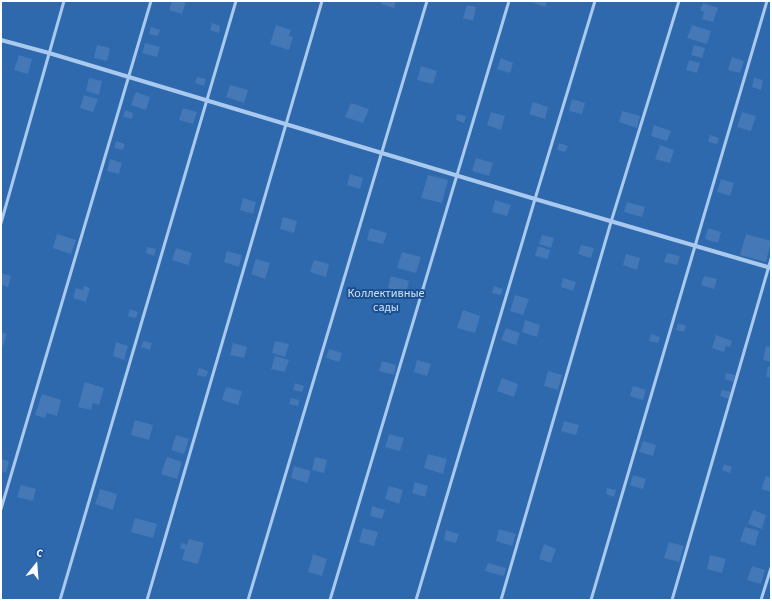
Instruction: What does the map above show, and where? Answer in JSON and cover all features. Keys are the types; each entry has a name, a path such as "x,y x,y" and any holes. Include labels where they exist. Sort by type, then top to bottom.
{"street":[{"path":"1,40 49,53 611,222 770,267"}],"lane":[{"path":"1,223 64,1"},
{"path":"1,509 151,1"},
{"path":"60,600 236,1"},
{"path":"147,600 322,1"},
{"path":"248,600 427,1"},
{"path":"330,600 508,1"},
{"path":"416,600 534,199 595,1"},
{"path":"501,600 611,222 679,1"},
{"path":"591,600 694,246 768,1"},
{"path":"672,600 771,260"},
{"path":"761,600 771,568"}],"green space":[{"name":"Коллективные сады","path":"1,1 771,1 771,600 1,600"}],"building":[{"path":"172,1 186,1 182,14 169,10"},
{"path":"382,1 396,1 394,8 381,4"},
{"path":"528,1 547,1 545,7"},
{"path":"703,3 718,8 713,22 702,19 704,12 700,10"},
{"path":"467,5 476,7 473,21 463,18"},
{"path":"212,23 220,26 219,33 210,30"},
{"path":"276,25 291,30 289,36 293,37 289,50 270,44"},
{"path":"692,25 711,31 707,44 687,38"},
{"path":"151,27 160,30 158,36 149,34"},
{"path":"145,43 160,47 157,57 142,53"},
{"path":"97,45 110,48 107,61 94,58"},
{"path":"694,45 705,48 702,58 691,55"},
{"path":"19,55 32,59 28,74 14,70"},
{"path":"732,57 744,61 740,73 728,70"},
{"path":"501,58 513,63 510,73 497,69"},
{"path":"689,60 700,63 697,73 686,70"},
{"path":"421,66 437,71 433,84 417,80"},
{"path":"197,77 206,79 204,86 195,83"},
{"path":"89,78 102,81 99,95 86,91"},
{"path":"754,78 763,80 761,90 752,87"},
{"path":"230,85 248,90 244,103 226,97"},
{"path":"136,92 150,97 146,110 131,105"},
{"path":"84,95 98,99 93,112 80,108"},
{"path":"572,99 585,103 582,114 569,111"},
{"path":"533,102 548,107 545,119 529,114"},
{"path":"351,103 369,109 363,123 345,117"},
{"path":"183,108 197,112 193,124 179,120"},
{"path":"125,110 133,113 132,119 123,117"},
{"path":"622,111 640,116 637,128 619,122"},
{"path":"491,112 505,116 501,130 487,125"},
{"path":"742,112 756,116 751,131 737,127"},
{"path":"457,114 466,116 464,123 456,120"},
{"path":"654,125 671,131 667,141 651,136"},
{"path":"710,135 719,138 717,144 708,142"},
{"path":"116,141 125,144 123,150 114,148"},
{"path":"559,143 568,146 565,152 557,150"},
{"path":"660,145 674,150 670,163 655,159"},
{"path":"476,158 493,163 489,176 472,171"},
{"path":"110,159 122,163 119,174 107,171"},
{"path":"350,174 363,178 360,189 347,185"},
{"path":"428,175 448,180 442,203 421,198"},
{"path":"721,179 734,183 730,196 717,192"},
{"path":"243,198 256,202 253,214 240,210"},
{"path":"495,200 511,205 507,216 492,212"},
{"path":"627,202 645,207 642,217 624,212"},
{"path":"283,217 297,221 294,233 280,229"},
{"path":"370,228 387,233 383,244 367,240"},
{"path":"708,228 721,232 718,243 705,239"},
{"path":"57,234 76,240 71,254 53,248"},
{"path":"746,234 771,241 766,262 740,255"},
{"path":"542,235 554,238 551,248 539,244"},
{"path":"581,245 594,248 591,258 578,254"},
{"path":"538,246 550,250 548,259 535,256"},
{"path":"147,247 156,249 154,256 146,253"},
{"path":"176,248 192,253 188,265 172,260"},
{"path":"227,251 242,255 239,267 224,262"},
{"path":"402,252 421,257 416,273 397,268"},
{"path":"667,253 680,256 677,265 664,262"},
{"path":"626,254 640,258 637,270 623,265"},
{"path":"256,259 270,263 265,279 251,274"},
{"path":"314,260 329,264 326,277 310,272"},
{"path":"1,273 11,276 8,287 2,285 1,288"},
{"path":"391,276 409,281 406,293 388,288"},
{"path":"704,276 717,279 714,289 701,285"},
{"path":"563,278 576,282 573,291 561,287"},
{"path":"84,286 90,288 86,302 73,298 76,288 83,290"},
{"path":"494,286 503,289 501,295 492,293"},
{"path":"515,295 529,299 523,315 510,311"},
{"path":"130,309 138,312 136,318 128,316"},
{"path":"463,310 480,316 475,333 457,328"},
{"path":"525,320 540,325 537,337 522,332"},
{"path":"678,323 686,326 684,332 676,330"},
{"path":"506,328 520,333 516,345 501,340"},
{"path":"1,332 7,334 2,348 1,347"},
{"path":"651,334 660,337 658,343 649,341"},
{"path":"716,335 732,341 730,347 726,346 724,352 712,348"},
{"path":"143,341 152,343 150,350 141,347"},
{"path":"275,341 289,344 285,357 272,353"},
{"path":"116,342 128,346 124,360 113,356"},
{"path":"233,343 247,347 244,358 230,355"},
{"path":"766,346 771,347 771,362 763,360"},
{"path":"329,349 342,353 339,362 326,358"},
{"path":"275,356 289,360 285,372 271,369"},
{"path":"417,360 431,364 427,376 414,372"},
{"path":"382,361 396,365 394,375 379,371"},
{"path":"768,366 771,367 771,378 766,377"},
{"path":"199,368 208,371 206,377 197,375"},
{"path":"548,371 562,375 558,390 544,386"},
{"path":"726,373 735,375 733,382 725,379"},
{"path":"502,378 518,384 514,397 497,391"},
{"path":"85,382 104,388 99,405 93,403 91,410 78,407"},
{"path":"295,383 304,386 302,392 293,390"},
{"path":"633,386 646,390 643,400 630,396"},
{"path":"226,387 242,391 238,405 222,400"},
{"path":"722,390 731,392 729,399 720,396"},
{"path":"42,394 61,400 57,416 47,413 45,418 35,415"},
{"path":"291,398 299,400 298,406 289,404"},
{"path":"135,420 153,425 149,440 131,435"},
{"path":"564,421 579,425 576,435 561,431"},
{"path":"389,434 404,438 400,451 385,447"},
{"path":"176,435 189,439 184,454 171,450"},
{"path":"643,441 656,445 653,456 639,452"},
{"path":"428,454 447,459 443,474 424,468"},
{"path":"167,457 182,462 177,479 161,474"},
{"path":"315,457 327,460 324,473 312,470"},
{"path":"1,459 9,461 6,473 1,471"},
{"path":"724,464 732,467 730,473 722,470"},
{"path":"294,466 311,471 307,483 291,478"},
{"path":"633,475 646,479 643,489 630,485"},
{"path":"766,476 771,478 771,492 761,489"},
{"path":"415,482 428,486 425,497 412,493"},
{"path":"21,485 36,489 33,501 17,497"},
{"path":"389,486 403,490 399,504 385,499"},
{"path":"607,488 616,490 614,497 606,494"},
{"path":"100,489 117,494 113,510 95,504"},
{"path":"372,506 385,510 382,519 370,516"},
{"path":"753,510 766,515 762,529 748,524"},
{"path":"135,518 157,524 153,538 131,532"},
{"path":"745,527 759,531 755,546 740,541"},
{"path":"363,528 378,532 374,546 359,542"},
{"path":"499,529 516,534 512,546 496,541"},
{"path":"446,530 459,534 456,543 444,540"},
{"path":"189,539 204,543 198,564 182,560 185,550 180,548 182,543 187,545"},
{"path":"669,542 684,546 679,562 664,558"},
{"path":"544,544 556,549 551,563 539,559"},
{"path":"313,554 327,559 322,576 308,572"},
{"path":"710,555 726,559 722,573 707,569"},
{"path":"488,563 506,568 504,576 485,571"},
{"path":"752,566 765,570 761,584 747,580"}]}
